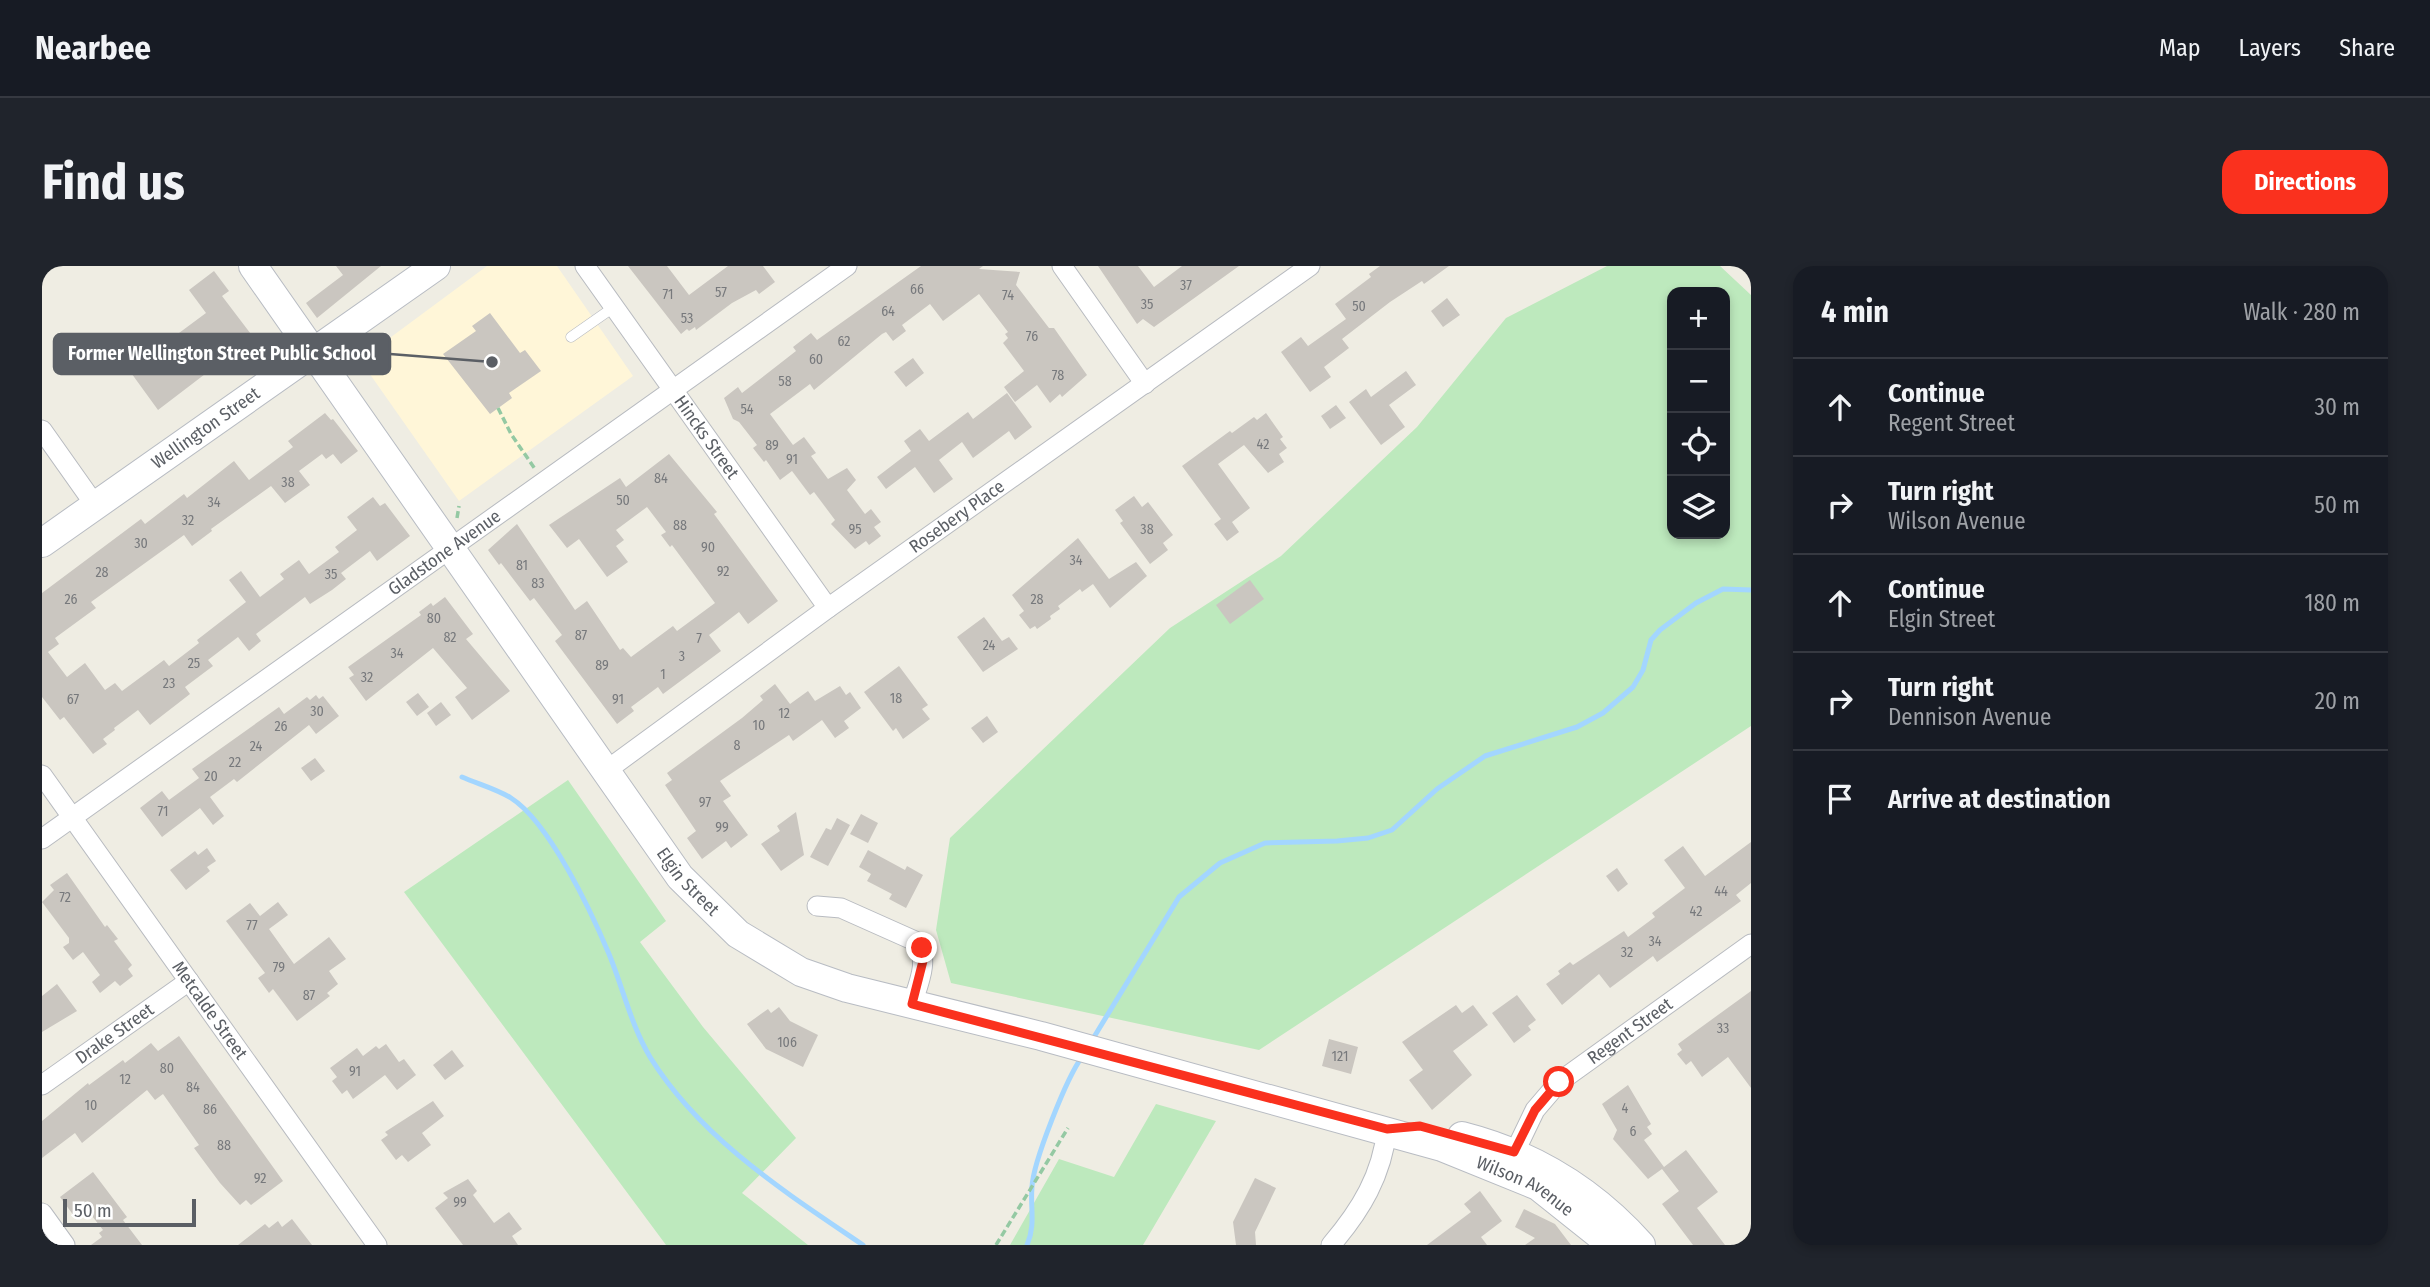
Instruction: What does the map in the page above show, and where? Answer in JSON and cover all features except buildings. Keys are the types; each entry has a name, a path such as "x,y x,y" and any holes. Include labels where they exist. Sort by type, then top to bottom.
{"street":[{"name":"Elgin Street","path":"253,266 454,534 680,877 738,934 801,972 847,988 1387,1129"},
{"name":"Wellington Street","path":"42,542 436,266"},
{"name":"Hincks Street","path":"585,266 828,608"},
{"name":"Gladstone Avenue","path":"42,839 454,534 543,480 847,266"},
{"path":"1062,266 1145,384"},
{"name":"Rosebery Place","path":"607,769 828,608 1310,266"},
{"path":"42,430 95,505"},
{"name":"Metcalde Street","path":"42,775 377,1245"},
{"path":"817,906 841,908 915,941 922,948 924,957 912,1004"},
{"name":"Regent Street","path":"1510,1162 1535,1110 1559,1082 1751,944"},
{"name":"Drake Street","path":"42,1085 189,981"},
{"path":"1331,1245 1367,1198 1384,1150 1387,1129"},
{"name":"Wilson Avenue","path":"1387,1129 1510,1162 1550,1169 1588,1196 1641,1245"},
{"name":"Wilson Avenue","path":"1510,1162 1612,1245"},
{"path":"42,1213 65,1245"}],"lane":[{"path":"571,337 614,307"}],"path":[{"path":"498,408 511,434 543,480"},
{"path":"454,534 459,506"},
{"path":"996,1245 1068,1128"}],"shaded area":[{"path":"487,266 557,266 633,376 459,501 360,360"}],"green space":[{"path":"1607,266 1720,266 1751,295 1751,726 1259,1050 951,983 936,930 950,838 1170,628 1281,556 1417,427 1506,318"},
{"path":"568,780 666,921 640,942 703,1027 796,1138 742,1193 808,1245 666,1245 404,892"},
{"path":"1156,1104 1216,1121 1143,1245 1010,1245 1059,1159 1114,1177"}],"waterway":[{"path":"1091,1042 1179,897 1220,863 1265,843 1368,838 1392,830 1437,789 1485,756 1577,727 1603,713 1633,687 1643,670 1651,640 1660,630 1696,603 1723,589 1751,590"},
{"path":"462,777 511,798 540,826 568,869 601,936 643,1045 694,1114 746,1162 863,1245"},
{"path":"1027,1245 1032,1223 1032,1187 1038,1159 1060,1100 1082,1057"}],"place":[{"name":"Former Wellington Street Public School","path":"492,362"}],"route":[{"path":"922,948 924,957 912,1004 1387,1129 1420,1126 1514,1152 1535,1110 1559,1082"}]}
